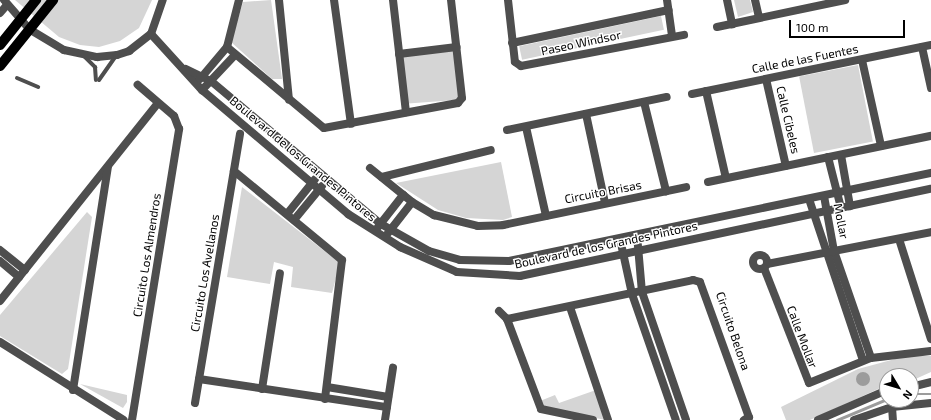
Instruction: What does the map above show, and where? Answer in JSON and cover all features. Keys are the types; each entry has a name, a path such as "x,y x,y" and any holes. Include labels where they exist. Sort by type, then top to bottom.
{"main road":[{"path":"0,45 36,0"},
{"path":"0,66 52,0"}],"street":[{"path":"0,13 5,2 29,29 64,50 84,56 117,55 129,52 151,34 163,0"},
{"path":"199,87 203,76 227,47 239,0"},
{"path":"279,0 289,100"},
{"path":"334,0 351,124"},
{"path":"393,0 406,112"},
{"path":"227,47 324,128 351,124 461,101 457,47 451,0"},
{"name":"Paseo Windsor","path":"508,0 515,62 529,67 672,36 684,35"},
{"path":"667,0 672,36"},
{"path":"727,0 732,24"},
{"path":"755,0 759,18"},
{"path":"717,27 759,18 813,3 842,0"},
{"name":"Paseo Windsor","path":"512,43 669,10"},
{"name":"Boulevard de los Grandes Pintores","path":"151,34 185,69 199,87 320,190 374,232 383,238 443,267 477,276 520,276 638,250 931,190"},
{"name":"Calle de las Fuentes","path":"692,94 931,45"},
{"path":"399,54 457,47"},
{"path":"922,47 931,88"},
{"path":"199,87 210,81 235,55"},
{"path":"862,60 880,146"},
{"name":"Boulevard de los Grandes Pintores","path":"185,69 203,76 210,81 327,181 390,230 445,256 487,263 637,235 931,173"},
{"name":"Calle Cibeles","path":"766,79 786,166"},
{"name":"Circuito Los Almendros","path":"132,420 179,129 174,116 138,85"},
{"path":"706,91 726,178"},
{"path":"508,130 667,97"},
{"path":"644,102 666,192"},
{"path":"0,301 158,103"},
{"path":"586,114 605,203"},
{"path":"526,127 546,216"},
{"name":"Circuito Los Avellanos","path":"195,403 240,134"},
{"path":"708,182 931,136"},
{"path":"382,177 491,150"},
{"path":"841,155 850,206"},
{"path":"828,157 841,208"},
{"path":"72,390 108,166"},
{"name":"Circuito Brisas","path":"370,168 412,202 454,222 478,226 503,225 686,187"},
{"path":"234,171 344,263 325,399"},
{"path":"287,214 319,174"},
{"path":"294,220 327,181"},
{"path":"374,232 403,195"},
{"name":"Mollar","path":"824,196 834,251 871,358"},
{"name":"Mollar","path":"809,199 824,253 863,360"},
{"path":"383,238 412,202"},
{"name":"Calle Mollar","path":"931,232 765,266 809,383 863,360 931,351"},
{"path":"637,235 642,292 686,420"},
{"path":"620,238 632,294 676,420"},
{"path":"899,239 931,339"},
{"path":"0,250 25,270"},
{"path":"0,261 19,277"},
{"path":"262,389 280,274"},
{"name":"Circuito Belona","path":"507,320 693,280 706,288 749,417 744,420"},
{"path":"570,307 608,420"},
{"path":"499,311 507,320 541,410 593,420"},
{"path":"0,342 72,390 124,420"},
{"path":"385,420 393,368"},
{"path":"199,379 387,408"},
{"path":"919,385 931,382"},
{"path":"327,387 388,397"},
{"path":"818,420 879,393"},
{"path":"919,404 931,403"},
{"path":"854,420 889,408"},
{"path":"892,408 893,420"}],"lane":[{"path":"84,56 95,67 98,80 117,55"},
{"path":"17,78 38,87"}],"shaded area":[{"path":"15,0 152,0 139,28 120,41 99,47 80,45 59,37"},
{"path":"271,0 282,79 272,79 231,42 243,2"},
{"path":"734,0 750,0 753,12 738,17"},
{"path":"661,16 664,30 522,60 519,46"},
{"path":"456,48 460,100 405,104 401,52"},
{"path":"858,65 873,142 814,153 799,76"},
{"path":"501,162 512,217 503,220 466,218 438,210 396,183"},
{"path":"242,187 340,263 332,293 291,287 293,267 274,262 270,284 227,277"},
{"path":"87,212 92,217 68,369 62,374 0,336 0,315"},
{"path":"906,356 931,356 931,372 919,377 919,368 879,368 879,389 810,420 786,420 781,407 858,369"},
{"path":"860,372 866,372 870,376 870,382 866,386 860,386 856,382 856,376"},
{"path":"80,384 127,395 127,402 123,408"},
{"path":"596,390 606,420 542,408 540,401 555,395 559,403"}],"waterway":[{"path":"919,394 931,394"},
{"path":"837,420 879,402"}]}
